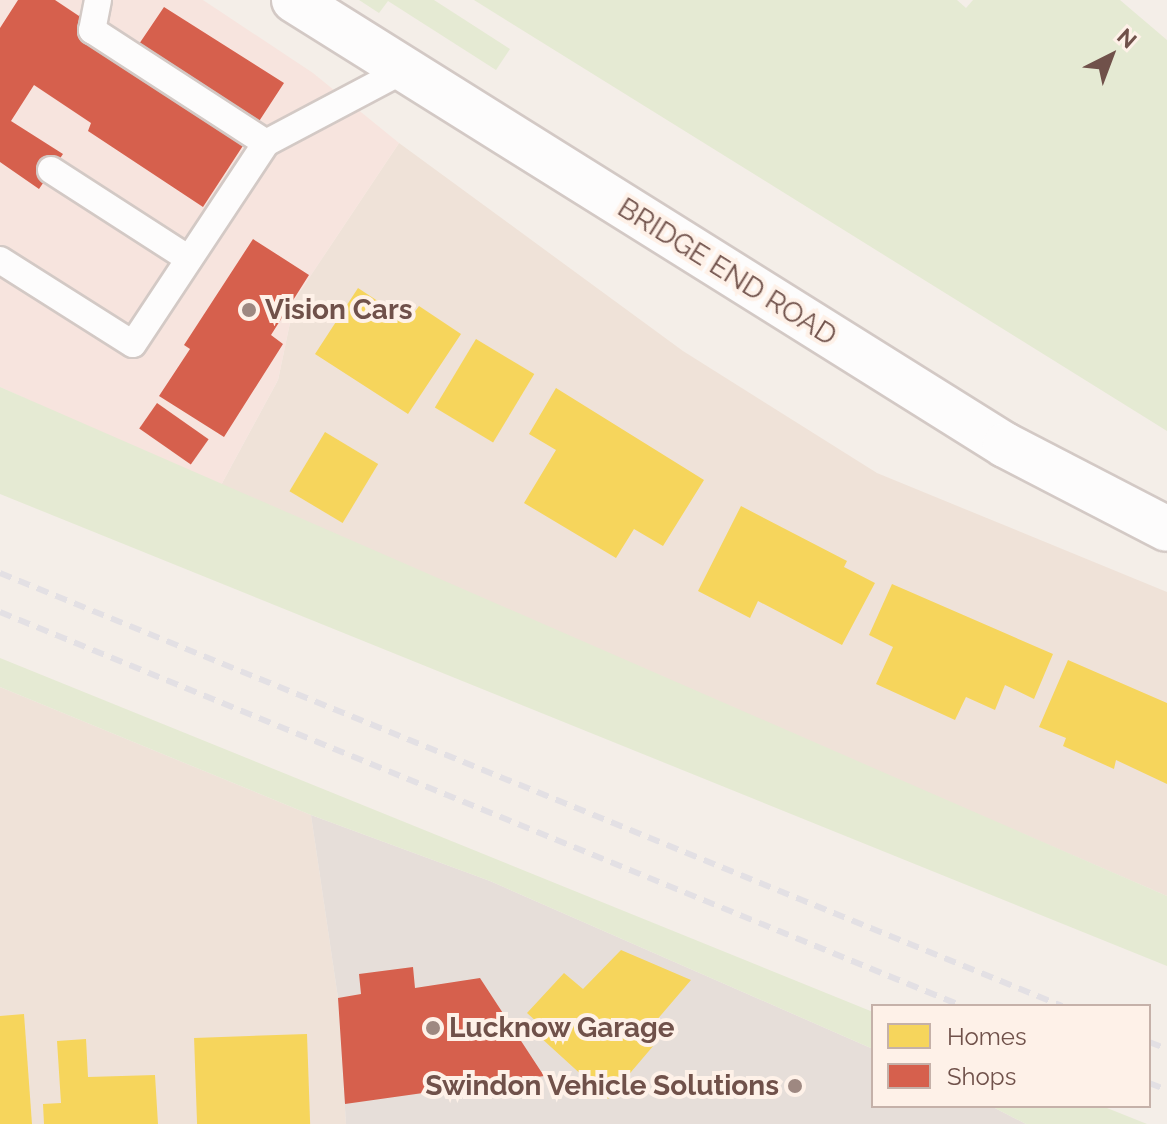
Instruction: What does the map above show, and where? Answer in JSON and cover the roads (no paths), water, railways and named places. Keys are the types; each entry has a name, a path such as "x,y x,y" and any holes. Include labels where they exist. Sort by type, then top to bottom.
{"main road":[{"name":"BRIDGE END ROAD","path":"294,0 1005,445 1167,529"}],"lane":[{"path":"98,0 92,30 266,143"},
{"path":"0,260 133,344 266,143 404,70"},
{"path":"51,170 189,259"}],"railway":[{"path":"0,573 1057,1004"},
{"path":"0,612 957,1004"},
{"path":"1151,1043 1167,1049"},
{"path":"1151,1084 1167,1090"}],"place":[{"name":"Vision Cars","path":"249,310"},
{"name":"Lucknow Garage","path":"433,1028"},
{"name":"Swindon Vehicle Solutions","path":"795,1086"}]}
